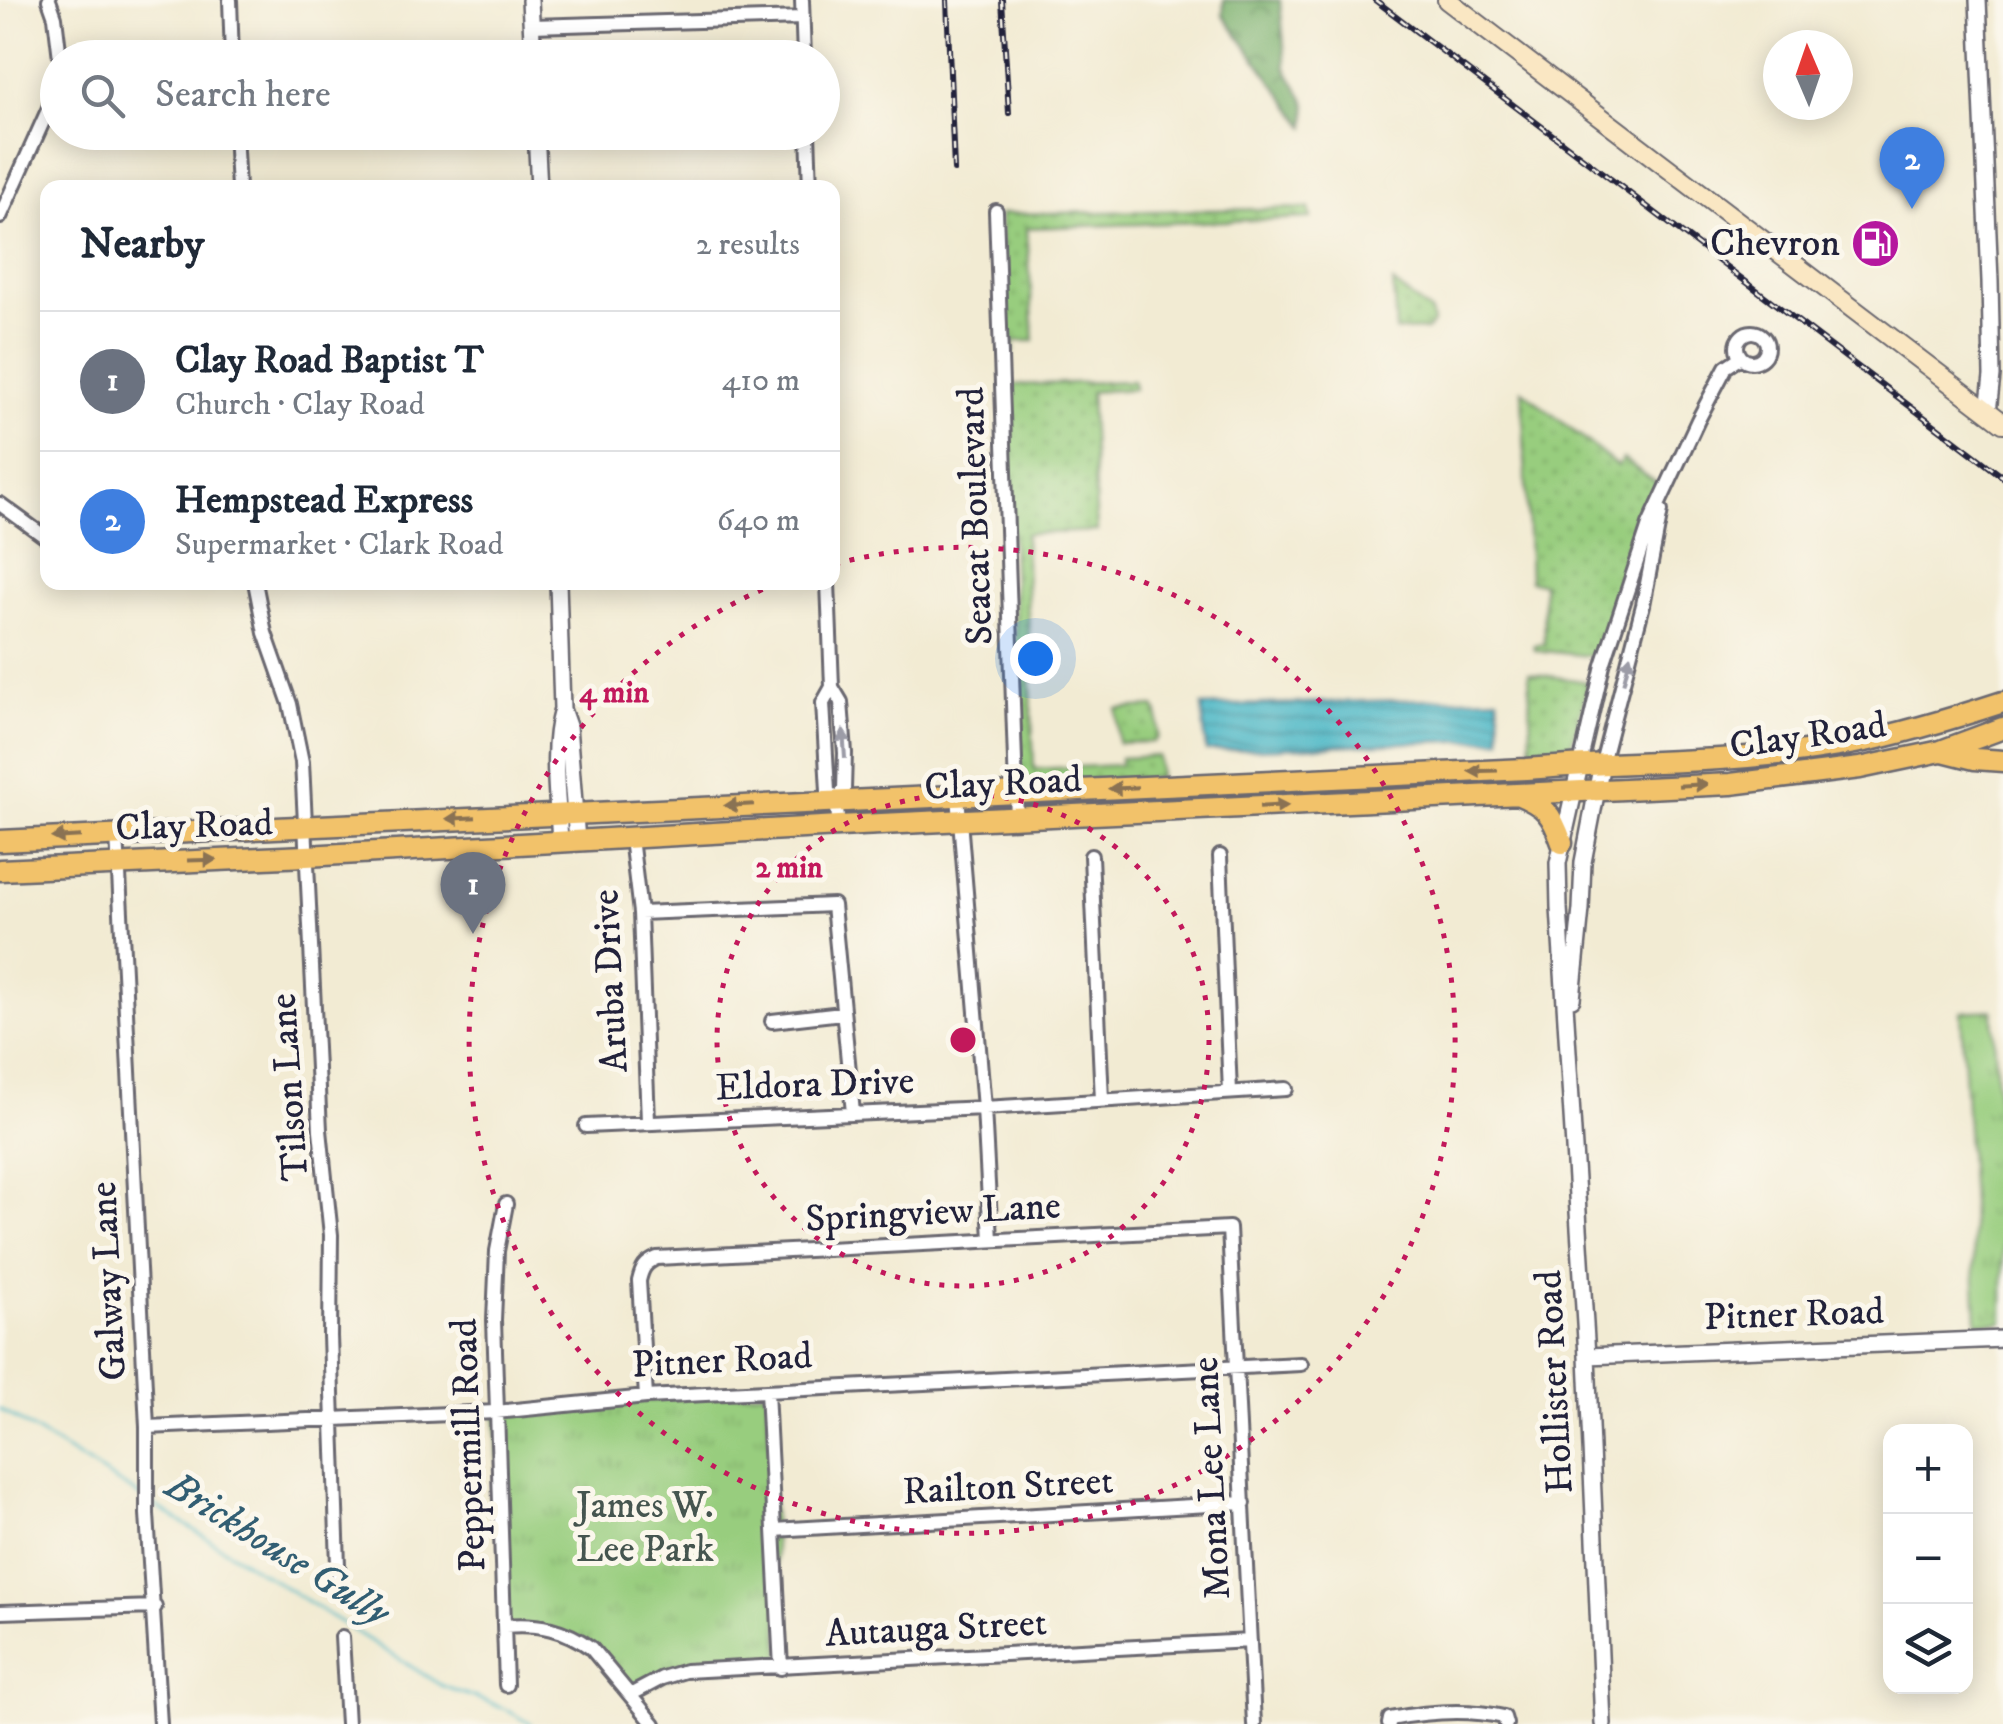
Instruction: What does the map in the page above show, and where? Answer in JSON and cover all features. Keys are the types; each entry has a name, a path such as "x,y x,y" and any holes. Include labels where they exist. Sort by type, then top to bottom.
{"main road":[{"path":"1447,0 1996,417"},
{"name":"Clay Road","path":"0,841 1762,755 1853,744 1926,727 2003,702"},
{"name":"Clay Road","path":"0,870 1731,784 1860,768 1941,751 2003,728"},
{"path":"1853,744 1860,768"},
{"path":"1941,751 2003,761"},
{"path":"1397,774 1399,799"},
{"path":"1175,786 1176,811"},
{"path":"1515,794 1547,811 1562,843"}],"street":[{"path":"49,0 58,40"},
{"path":"230,0 231,40"},
{"path":"530,0 532,40"},
{"path":"802,0 804,40"},
{"path":"1978,0 1996,417"},
{"path":"532,26 803,18"},
{"path":"0,217 40,128"},
{"path":"236,150 238,180"},
{"path":"537,150 539,180"},
{"path":"809,150 810,180"},
{"name":"Seacat Boulevard","path":"996,210 1017,819"},
{"name":"Hollister Road","path":"1604,1724 1558,863 1601,671 1649,525 1726,368 1741,357"},
{"name":"Hollister Road","path":"1568,1038 1582,862 1663,499"},
{"path":"0,504 40,533"},
{"name":"Tilson Lane","path":"257,590 265,634 290,704 302,762 320,1130 331,1235 332,1418 340,1594"},
{"path":"558,590 562,709 568,726 568,842"},
{"path":"828,590 832,688 841,702 845,753 844,790 836,800 838,826"},
{"path":"1618,615 1639,620"},
{"path":"958,796 992,1240"},
{"name":"Galway Lane","path":"117,834 160,1724"},
{"name":"Aruba Drive","path":"631,838 640,913 648,1122"},
{"path":"1091,856 1102,1100"},
{"path":"1220,856 1230,1092"},
{"path":"640,913 834,904 853,1113"},
{"path":"1559,908 1581,910"},
{"path":"772,1021 842,1013"},
{"name":"Eldora Drive","path":"586,1126 984,1108 1286,1089"},
{"name":"Peppermill Road","path":"506,1204 497,1251 494,1320 506,1685"},
{"name":"Springview Lane","path":"646,1397 639,1281 646,1262 657,1258 1229,1228"},
{"name":"Mona Lee Lane","path":"1229,1228 1254,1724"},
{"name":"Pitner Road","path":"1587,1356 2003,1339"},
{"name":"Pitner Road","path":"146,1427 496,1412 646,1397 1301,1364"},
{"path":"767,1391 781,1668"},
{"name":"Railton Street","path":"774,1530 1244,1503"},
{"path":"0,1612 155,1607"},
{"path":"505,1626 555,1629 579,1640 591,1648 654,1724"},
{"path":"342,1637 346,1724"},
{"name":"Autauga Street","path":"630,1695 685,1671 1250,1641"},
{"path":"1390,1722 1407,1716 1482,1712 1504,1717 1506,1724"}],"green space":[{"path":"1224,0 1280,0 1286,68 1307,104 1306,127 1223,15"},
{"path":"1309,208 1311,218 1027,228 1034,341 1014,341 1014,352 1007,353 1010,385 1133,381 1134,389 1090,392 1097,531 1025,534 1034,769 1120,765 1120,758 1158,756 1159,778 1021,784 1000,214"},
{"path":"1393,283 1431,313 1433,323 1427,330 1396,331"},
{"path":"1522,390 1617,466 1623,459 1658,484 1597,657 1535,650 1534,646 1544,643 1543,583 1530,581"},
{"path":"1529,673 1589,682 1570,748 1561,755 1537,757 1531,751"},
{"path":"1154,707 1158,713 1158,737 1153,742 1118,743 1117,709"},
{"path":"1993,1010 2003,1202 2003,1322 1977,1323 1961,1012"},
{"name":"James W. Lee Park","path":"767,1391 781,1668 685,1671 630,1695 579,1639 505,1626 496,1412"}],"water":[{"path":"1498,697 1501,739 1206,751 1202,706"}],"waterway":[{"name":"Brickhouse Gully","path":"0,1409 143,1498"},
{"name":"Brickhouse Gully","path":"154,1505 442,1686 499,1706 532,1724"}],"railway":[{"path":"947,0 954,170"},
{"path":"1002,0 1009,113"},
{"path":"1375,0 2003,477"}],"place":[{"name":"Hempstead Express","path":"1912,209"},
{"name":"Chevron","path":"1875,244"},
{"name":"Clay Road Baptist T","path":"473,934"}]}
